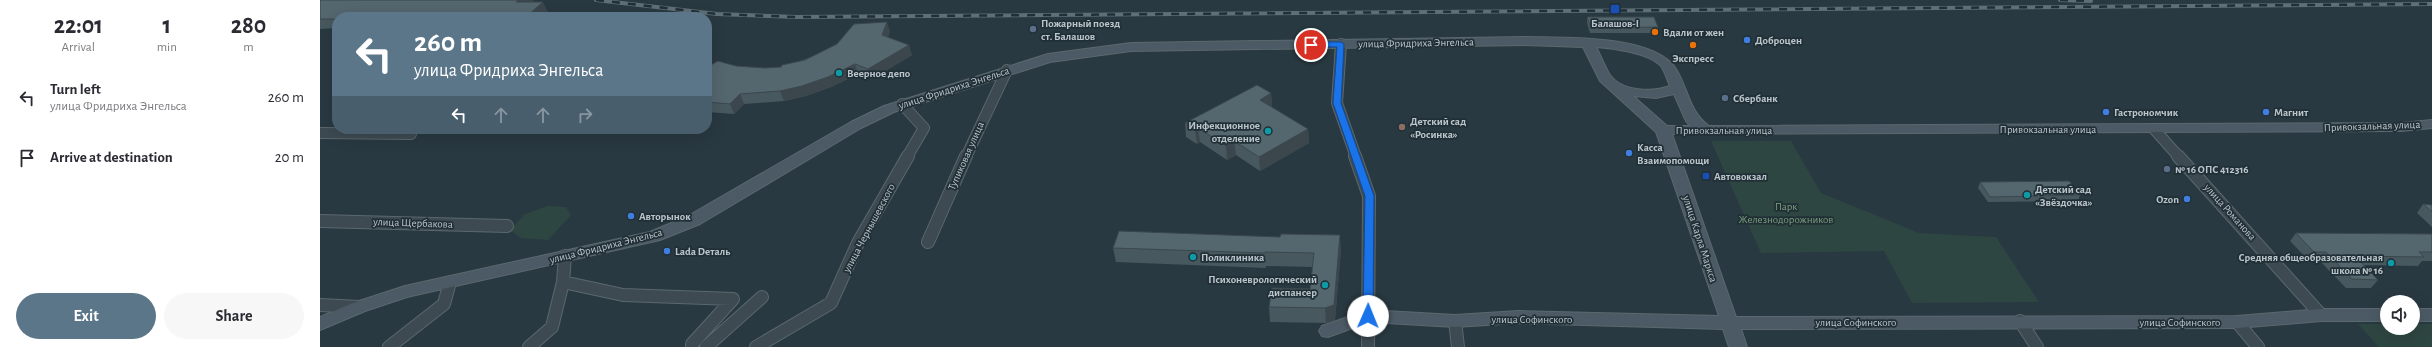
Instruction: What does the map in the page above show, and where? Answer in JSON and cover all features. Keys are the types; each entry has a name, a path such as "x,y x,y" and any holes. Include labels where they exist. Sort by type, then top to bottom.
{"main road":[{"name":"улица Фридриха Энгельса","path":"320,324 359,307 405,292 654,236 694,220 856,126 902,104 1048,58 1089,51 1131,47 1341,44 1587,42 1612,44 1652,55 1664,62 1670,70 1693,121 1705,129"},
{"path":"1587,42 1605,78 1663,130"},
{"path":"1616,87 1636,94 1662,94 1677,88"},
{"name":"Привокзальная улица","path":"1663,130 2154,129 2400,127 2432,124"},
{"name":"улица Карла Маркса","path":"1663,130 1728,323 1738,347"},
{"name":"улица Софинского","path":"1328,331 1368,316 1455,321 1518,317 1728,323 2020,321 2237,322 2321,315 2380,315"},
{"path":"2420,315 2432,315"}],"street":[{"path":"1341,44 1337,103 1369,196 1368,347"},
{"name":"Тупиковая улица","path":"928,242 978,129 1007,70"},
{"name":"улица Чернышевского","path":"756,347 831,303 858,243 924,128 902,104"},
{"name":"улица Романова","path":"2154,129 2321,315"},
{"path":"320,133 332,133"},
{"name":"улица Щербакова","path":"320,221 507,226"},
{"path":"529,347 552,326 563,282 565,256"},
{"path":"389,347 444,304 450,282"},
{"path":"563,282 623,294 733,299 692,344 692,347"},
{"path":"706,347 762,297"},
{"path":"320,305 359,307"},
{"path":"1455,321 1458,347"},
{"path":"2020,321 2037,347"},
{"path":"2237,322 2258,347"}],"green space":[{"name":"Парк Железнодорожников","path":"1711,141 1791,141 1821,193 1919,233 1996,237 2039,302 1912,303 1884,251 1761,253"},
{"path":"548,206 566,207 571,215 548,240 521,238 510,230 525,214"},
{"path":"2358,324 2380,324 2380,335 2420,335 2420,324 2432,324 2432,347 2379,347"}],"building":[{"path":"320,0 518,0 516,2 543,2 532,12 332,12 332,19 320,19"},
{"path":"1587,17 1654,17 1658,27 1591,28"},
{"path":"887,22 882,35 909,45 868,69 855,64 828,77 802,86 780,91 740,94 730,104 712,102 712,64 718,61 736,66 765,68 781,67 782,65 805,60 837,44 854,24"},
{"path":"1257,85 1271,93 1260,100 1308,129 1259,157 1234,141 1226,146 1198,128 1195,130 1185,123"},
{"path":"2069,181 2080,195 1990,197 1980,182"},
{"path":"2423,204 2432,205 2432,212"},
{"path":"1119,231 1280,237 1281,234 1340,235 1334,305 1325,308 1269,307 1272,288 1310,289 1314,253 1265,253 1113,248"},
{"path":"2296,233 2432,234 2432,252 2419,252 2424,257 2355,256 2378,280 2352,279 2326,252 2314,252"}],"railway":[{"path":"596,0 700,12"},
{"path":"2060,0 2091,1"},
{"path":"712,13 797,17 2432,4"}],"place":[{"name":"Балашов-I","path":"1615,9"},
{"name":"Пожарный поезд ст. Балашов","path":"1033,29"},
{"name":"Вдали от жен","path":"1655,32"},
{"name":"Доброцен","path":"1747,40"},
{"name":"Экспресс","path":"1693,45"},
{"name":"Веерное депо","path":"839,73"},
{"name":"Сбербанк","path":"1725,98"},
{"name":"Гастрономчик","path":"2106,112"},
{"name":"Магнит","path":"2266,112"},
{"name":"Детский сад «Росинка»","path":"1402,127"},
{"name":"Инфекционное отделение","path":"1268,131"},
{"name":"Касса Взаимопомощи","path":"1629,153"},
{"name":"№ 16 ОПС 412316","path":"2167,169"},
{"name":"Автовокзал","path":"1706,176"},
{"name":"Детский сад «Звёздочка»","path":"2027,195"},
{"name":"Ozon","path":"2187,199"},
{"name":"Авторынок","path":"631,216"},
{"name":"Lada Dеталь","path":"667,251"},
{"name":"Поликлиника","path":"1193,257"},
{"name":"Средняя общеобразовательная школа № 16","path":"2391,263"},
{"name":"Психоневрологический диспансер","path":"1325,285"}],"route":[{"path":"1311,45 1341,44 1337,103 1369,196 1368,316"}]}
